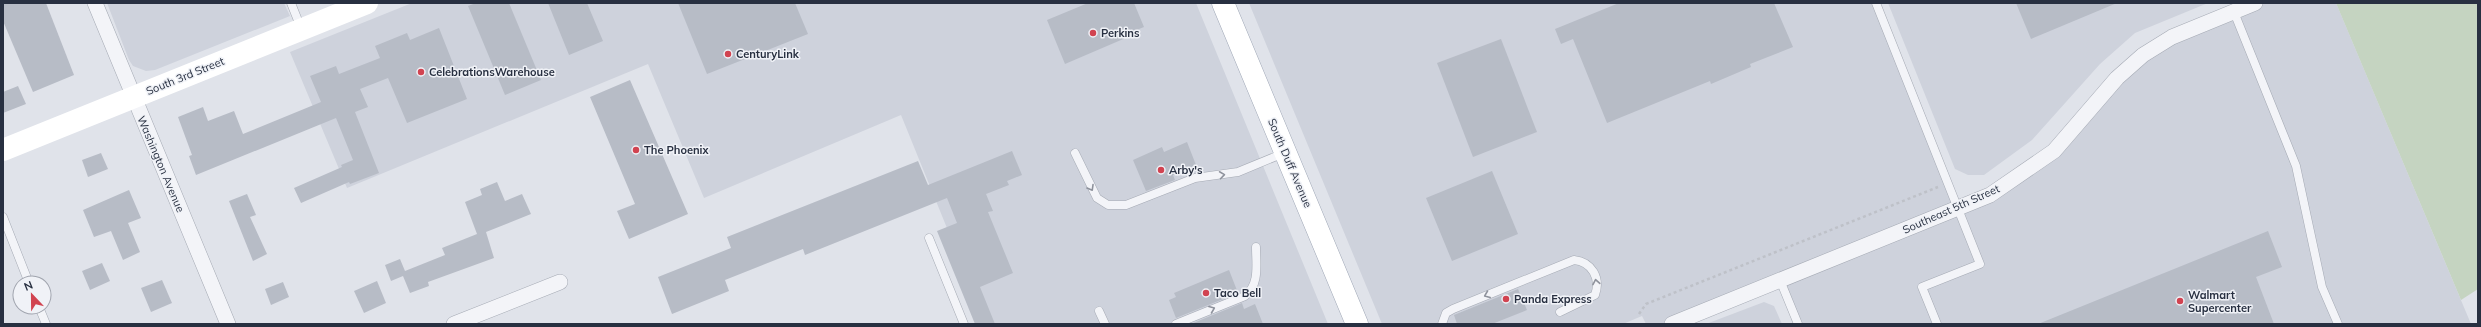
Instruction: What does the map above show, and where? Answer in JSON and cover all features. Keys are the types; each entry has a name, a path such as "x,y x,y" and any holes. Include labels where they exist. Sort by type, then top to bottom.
{"main road":[{"name":"South 3rd Street","path":"3,150 367,3"},
{"name":"South Duff Avenue","path":"1223,3 1357,324"}],"street":[{"name":"Washington Avenue","path":"95,3 228,324"},
{"name":"Southeast 5th Street","path":"1672,324 1990,195 2054,152 2117,78 2143,55 2172,37 2255,3"},
{"path":"454,324 560,282"}],"lane":[{"path":"291,3 302,29"},
{"path":"1876,3 1980,264 1922,287 1937,324"},
{"path":"2234,12 2296,166 2322,287 2338,324"},
{"path":"1075,153 1097,198 1108,205 1126,205 1195,178 1238,172 1286,152"},
{"path":"3,217 26,275"},
{"path":"929,238 964,324"},
{"path":"1176,324 1245,296 1252,290 1256,283 1256,247"},
{"path":"1442,324 1446,313 1453,309 1574,260 1584,261 1591,266 1597,280 1598,287 1595,295 1560,312"},
{"path":"1780,280 1798,324"},
{"path":"1099,311 1105,324"}],"path":[{"path":"1638,314 1646,304 1935,188"}],"shaded area":[{"path":"107,3 284,3 290,16 155,70 146,71 133,66 129,60"},
{"path":"412,3 1196,3 1328,324 986,324 901,115 704,198 648,64 347,188 290,52"},
{"path":"1249,3 1876,3 1958,208 2024,174 2143,55 2255,3 2336,3 2471,324 1798,324 1780,281 1672,324 1646,324 1642,316 1623,324 1382,324"},
{"path":"1888,3 2208,3 2135,33 2100,64 2032,140 1984,175 1968,175 1955,169"},
{"path":"1764,302 1774,306 1782,324 1706,324"}],"green space":[{"path":"2336,3 2478,3 2478,289 2461,300"}],"building":[{"path":"3,3 46,3 74,75 33,92 3,21"},
{"path":"476,3 509,3 541,80 505,95 468,6"},
{"path":"548,3 587,3 603,41 569,55"},
{"name":"CenturyLink","path":"678,3 795,3 808,34 707,74"},
{"name":"Perkins","path":"1088,3 1134,3 1144,27 1134,31 1135,34 1065,64 1047,20"},
{"path":"1619,3 1774,3 1793,47 1750,64 1751,67 1711,84 1710,81 1607,123 1573,39 1561,44 1555,29"},
{"path":"2016,3 2117,3 2031,39"},
{"path":"439,28 467,99 407,123 388,78 360,89 368,107 355,112 379,173 350,184 349,182 301,203 294,188 342,167 341,165 353,160 336,118 196,175 189,156 192,155 178,117 203,107 208,121 234,111 243,134 321,102 310,76 336,66 339,74 380,58 375,46 407,33 410,40"},
{"path":"1501,39 1537,132 1473,157 1437,63"},
{"name":"The Phoenix","path":"630,80 688,214 629,239 617,211 635,204 590,97"},
{"path":"18,86 26,104 3,113 3,92"},
{"name":"Arby's","path":"1187,142 1196,165 1173,175 1175,180 1146,191 1133,160 1162,147 1164,152"},
{"path":"1012,151 1022,175 1007,181 1009,185 986,194 993,211 988,212 1013,273 980,287 995,324 975,324 937,231 957,223 947,198 805,255 803,249 725,280 729,291 672,314 658,277 731,248 727,237 918,161 928,185"},
{"path":"101,153 108,169 88,177 82,160"},
{"path":"1492,171 1518,234 1452,261 1426,198"},
{"path":"497,182 505,201 522,194 531,214 486,232 494,258 428,282 429,286 410,293 403,276 391,281 385,265 400,259 405,271 445,255 442,248 477,234 465,202 482,195 480,189"},
{"path":"129,190 141,218 128,223 140,252 123,260 111,231 94,237 83,210"},
{"path":"247,194 256,215 250,217 267,254 253,261 229,201"},
{"name":"Walmart Supercenter","path":"2268,231 2282,267 2256,277 2274,324 2038,324"},
{"path":"102,263 110,281 90,290 82,271"},
{"name":"Taco Bell","path":"1229,270 1238,293 1176,318 1169,300 1176,297 1174,293"},
{"path":"162,280 172,303 151,312 141,288"},
{"path":"377,281 386,303 364,313 354,291"},
{"path":"283,282 289,297 271,305 265,289"},
{"name":"Panda Express","path":"1518,289 1527,310 1492,324 1457,324 1454,315"},
{"path":"1242,303 1244,309 1255,304 1263,324 1191,324"}],"place":[{"name":"Perkins","path":"1093,33"},
{"name":"CenturyLink","path":"728,54"},
{"name":"CelebrationsWarehouse","path":"421,72"},
{"name":"The Phoenix","path":"636,150"},
{"name":"Arby's","path":"1161,170"},
{"name":"Taco Bell","path":"1206,293"},
{"name":"Panda Express","path":"1506,299"},
{"name":"Walmart Supercenter","path":"2180,301"}]}
